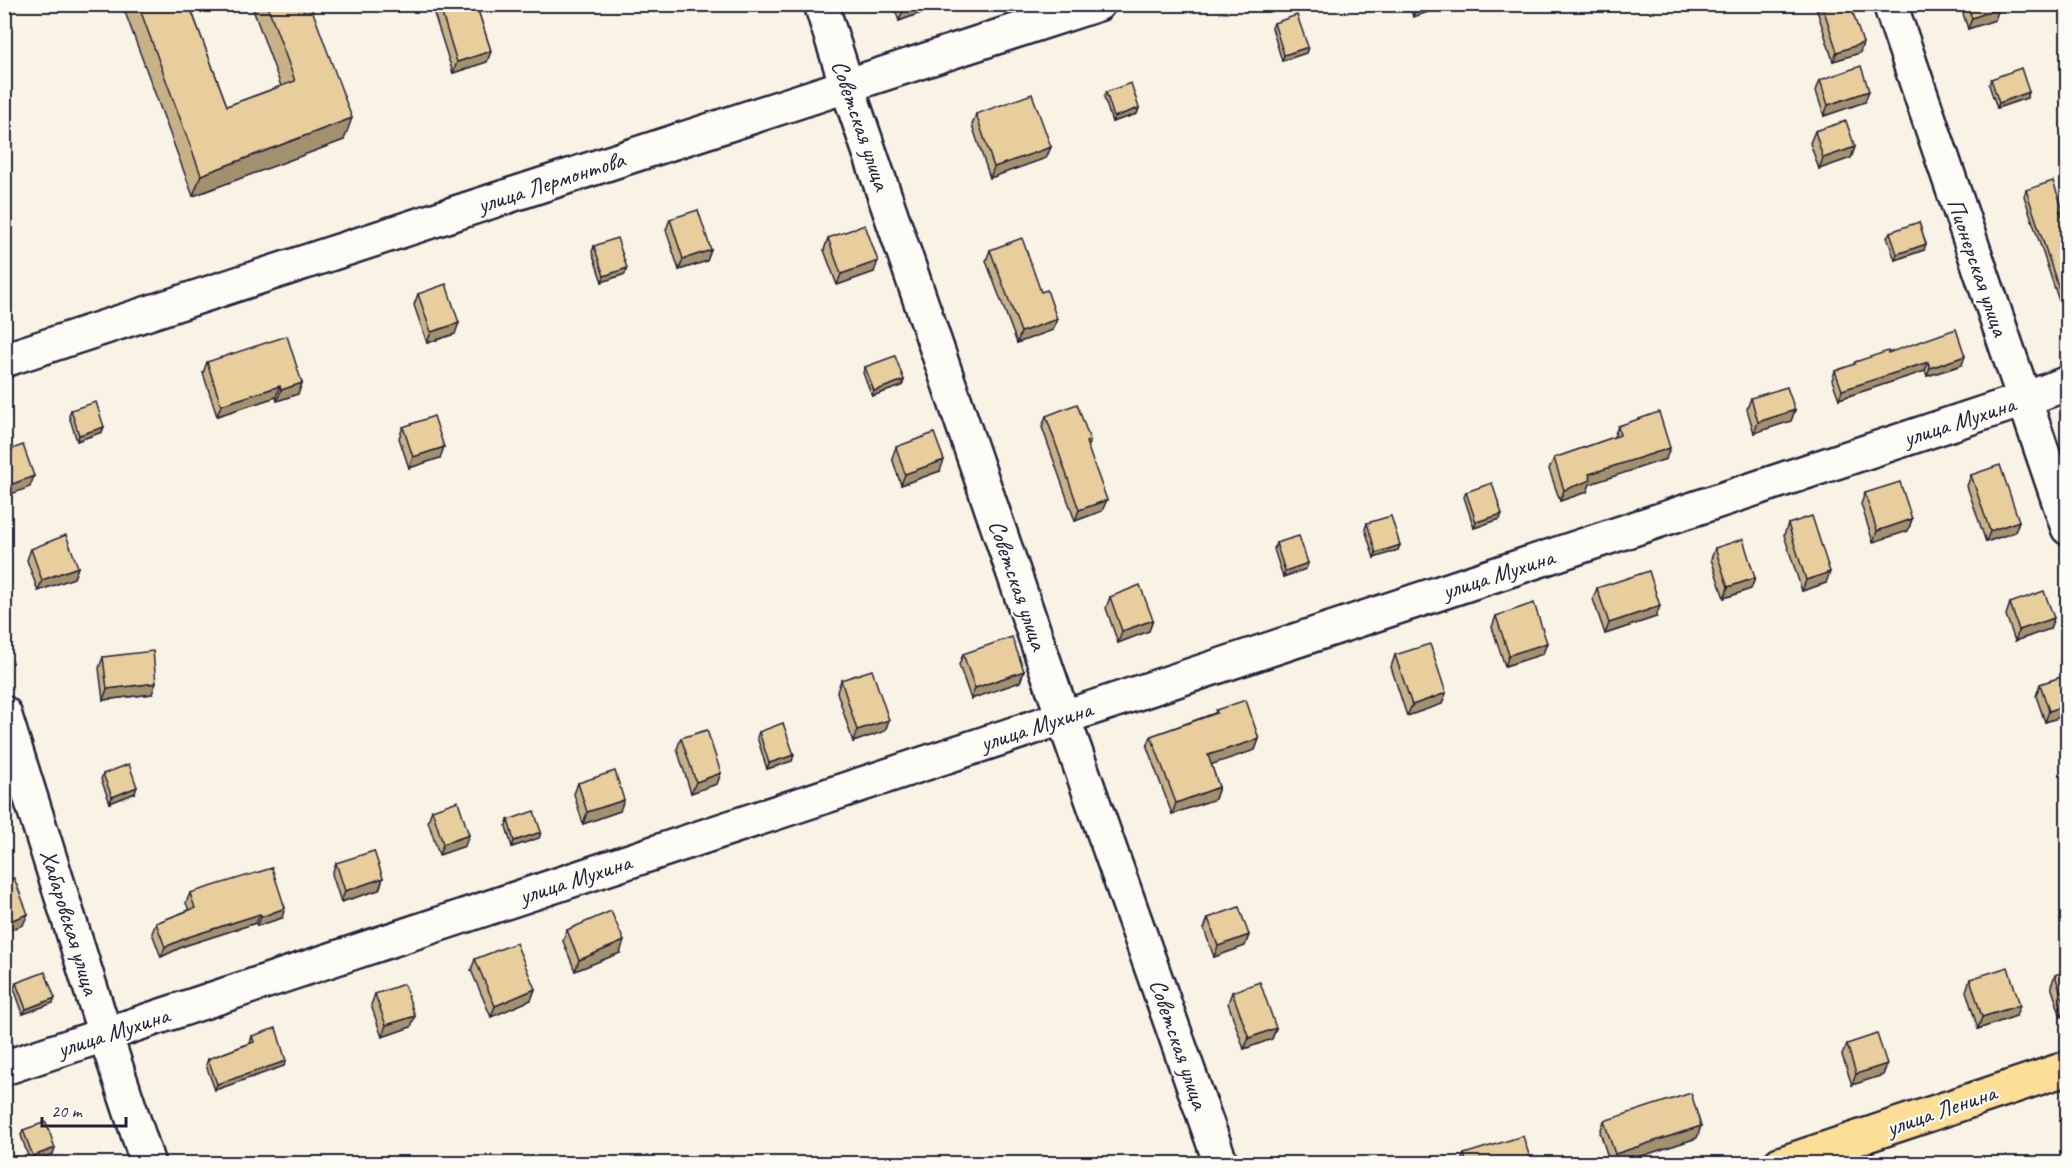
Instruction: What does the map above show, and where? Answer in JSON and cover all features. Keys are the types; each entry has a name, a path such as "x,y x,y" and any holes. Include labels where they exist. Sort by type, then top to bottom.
{"main road":[{"name":"улица Ленина","path":"1780,1164 2067,1068"}],"street":[{"name":"Советская улица","path":"821,4 847,86 1064,717 1221,1164"},
{"name":"улица Лермонтова","path":"4,360 1098,4"},
{"name":"Пионерская улица","path":"1890,4 2067,528"},
{"name":"улица Мухина","path":"4,1068 2023,400 2067,383"},
{"name":"Хабаровская улица","path":"4,713 148,1164"}],"building":[{"path":"138,4 189,4 227,106 295,81 267,4 310,4 352,118 201,175"},
{"path":"439,4 476,4 491,51 457,62"},
{"path":"1822,4 1850,4 1863,43 1837,52"},
{"path":"1967,4 1998,4 1999,8 1972,18"},
{"path":"1297,15 1308,47 1284,55 1274,23"},
{"path":"1861,66 1869,91 1828,105 1820,80"},
{"path":"2021,68 2029,92 1999,103 1991,79"},
{"path":"1131,83 1139,108 1114,117 1106,92"},
{"path":"1032,94 1051,147 994,167 976,114"},
{"path":"1846,121 1855,147 1823,158 1815,131"},
{"path":"2053,181 2063,210 2060,211 2067,233 2067,313 2026,190"},
{"path":"698,210 711,250 683,259 670,219"},
{"path":"1919,222 1926,244 1897,254 1890,232"},
{"path":"865,225 878,261 841,274 828,238"},
{"path":"617,238 627,268 604,276 594,246"},
{"path":"1022,238 1041,292 1047,290 1057,319 1021,332 990,250"},
{"path":"446,284 459,323 431,332 418,294"},
{"path":"1956,329 1965,356 1930,368 1928,362 1842,390 1835,371 1855,364 1855,362"},
{"path":"287,336 302,383 281,390 280,386 221,405 207,362"},
{"path":"895,356 904,380 874,391 865,367"},
{"path":"1787,387 1795,410 1758,422 1751,398"},
{"path":"96,402 104,427 79,435 71,410"},
{"path":"1077,404 1090,440 1086,442 1107,500 1079,510 1046,416"},
{"path":"1659,412 1670,448 1589,474 1591,480 1564,490 1554,458 1620,435 1618,426"},
{"path":"434,416 444,447 413,457 403,427"},
{"path":"934,433 944,460 905,474 896,447"},
{"path":"23,445 34,476 4,487 4,452"},
{"path":"2000,465 2019,521 1990,531 1971,475"},
{"path":"1900,482 1912,519 1877,531 1865,493"},
{"path":"1492,483 1502,514 1476,522 1466,492"},
{"path":"1391,516 1400,545 1376,553 1367,523"},
{"path":"1812,516 1830,572 1806,580 1788,524"},
{"path":"66,535 78,567 42,580 31,549"},
{"path":"1299,536 1308,563 1285,571 1276,543"},
{"path":"1743,539 1755,578 1728,587 1715,548"},
{"path":"1649,571 1660,606 1609,623 1597,588"},
{"path":"1140,585 1153,620 1122,631 1110,597"},
{"path":"2044,591 2054,618 2019,630 2010,603"},
{"path":"1534,603 1547,643 1509,655 1496,616"},
{"path":"1012,637 1024,671 975,688 963,654"},
{"path":"1430,644 1446,693 1412,705 1395,655"},
{"path":"153,651 156,683 107,689 103,657"},
{"path":"872,670 889,720 857,730 841,680"},
{"path":"2067,675 2067,705 2049,711 2040,684"},
{"path":"1246,700 1259,739 1208,755 1219,787 1176,803 1151,736 1217,713 1216,710"},
{"path":"783,723 794,755 769,763 759,732"},
{"path":"707,730 721,773 696,782 681,738"},
{"path":"129,764 137,787 112,797 103,774"},
{"path":"615,771 624,800 587,812 578,783"},
{"path":"458,801 469,835 443,844 432,810"},
{"path":"534,811 541,832 514,841 508,820"},
{"path":"374,851 383,878 345,891 336,863"},
{"path":"272,868 285,908 188,937 165,947 156,923 195,908 190,893"},
{"path":"14,878 28,914 4,923 4,882"},
{"path":"1239,907 1249,935 1218,946 1208,918"},
{"path":"611,911 624,941 579,960 567,930"},
{"path":"516,943 535,989 495,1006 475,959"},
{"path":"2008,967 2020,1005 1982,1017 1970,979"},
{"path":"2067,971 2067,1005 2065,1006 2055,975"},
{"path":"45,972 55,998 26,1009 16,983"},
{"path":"1260,982 1276,1028 1249,1038 1232,992"},
{"path":"404,984 415,1016 386,1025 375,994"},
{"path":"276,1028 286,1061 217,1084 208,1059 254,1042 252,1036"},
{"path":"1877,1034 1887,1064 1856,1074 1847,1044"},
{"path":"1691,1093 1701,1126 1615,1154 1604,1121"},
{"path":"46,1122 55,1148 33,1156 23,1130"},
{"path":"1523,1136 1532,1164 1467,1164 1464,1154"}]}
